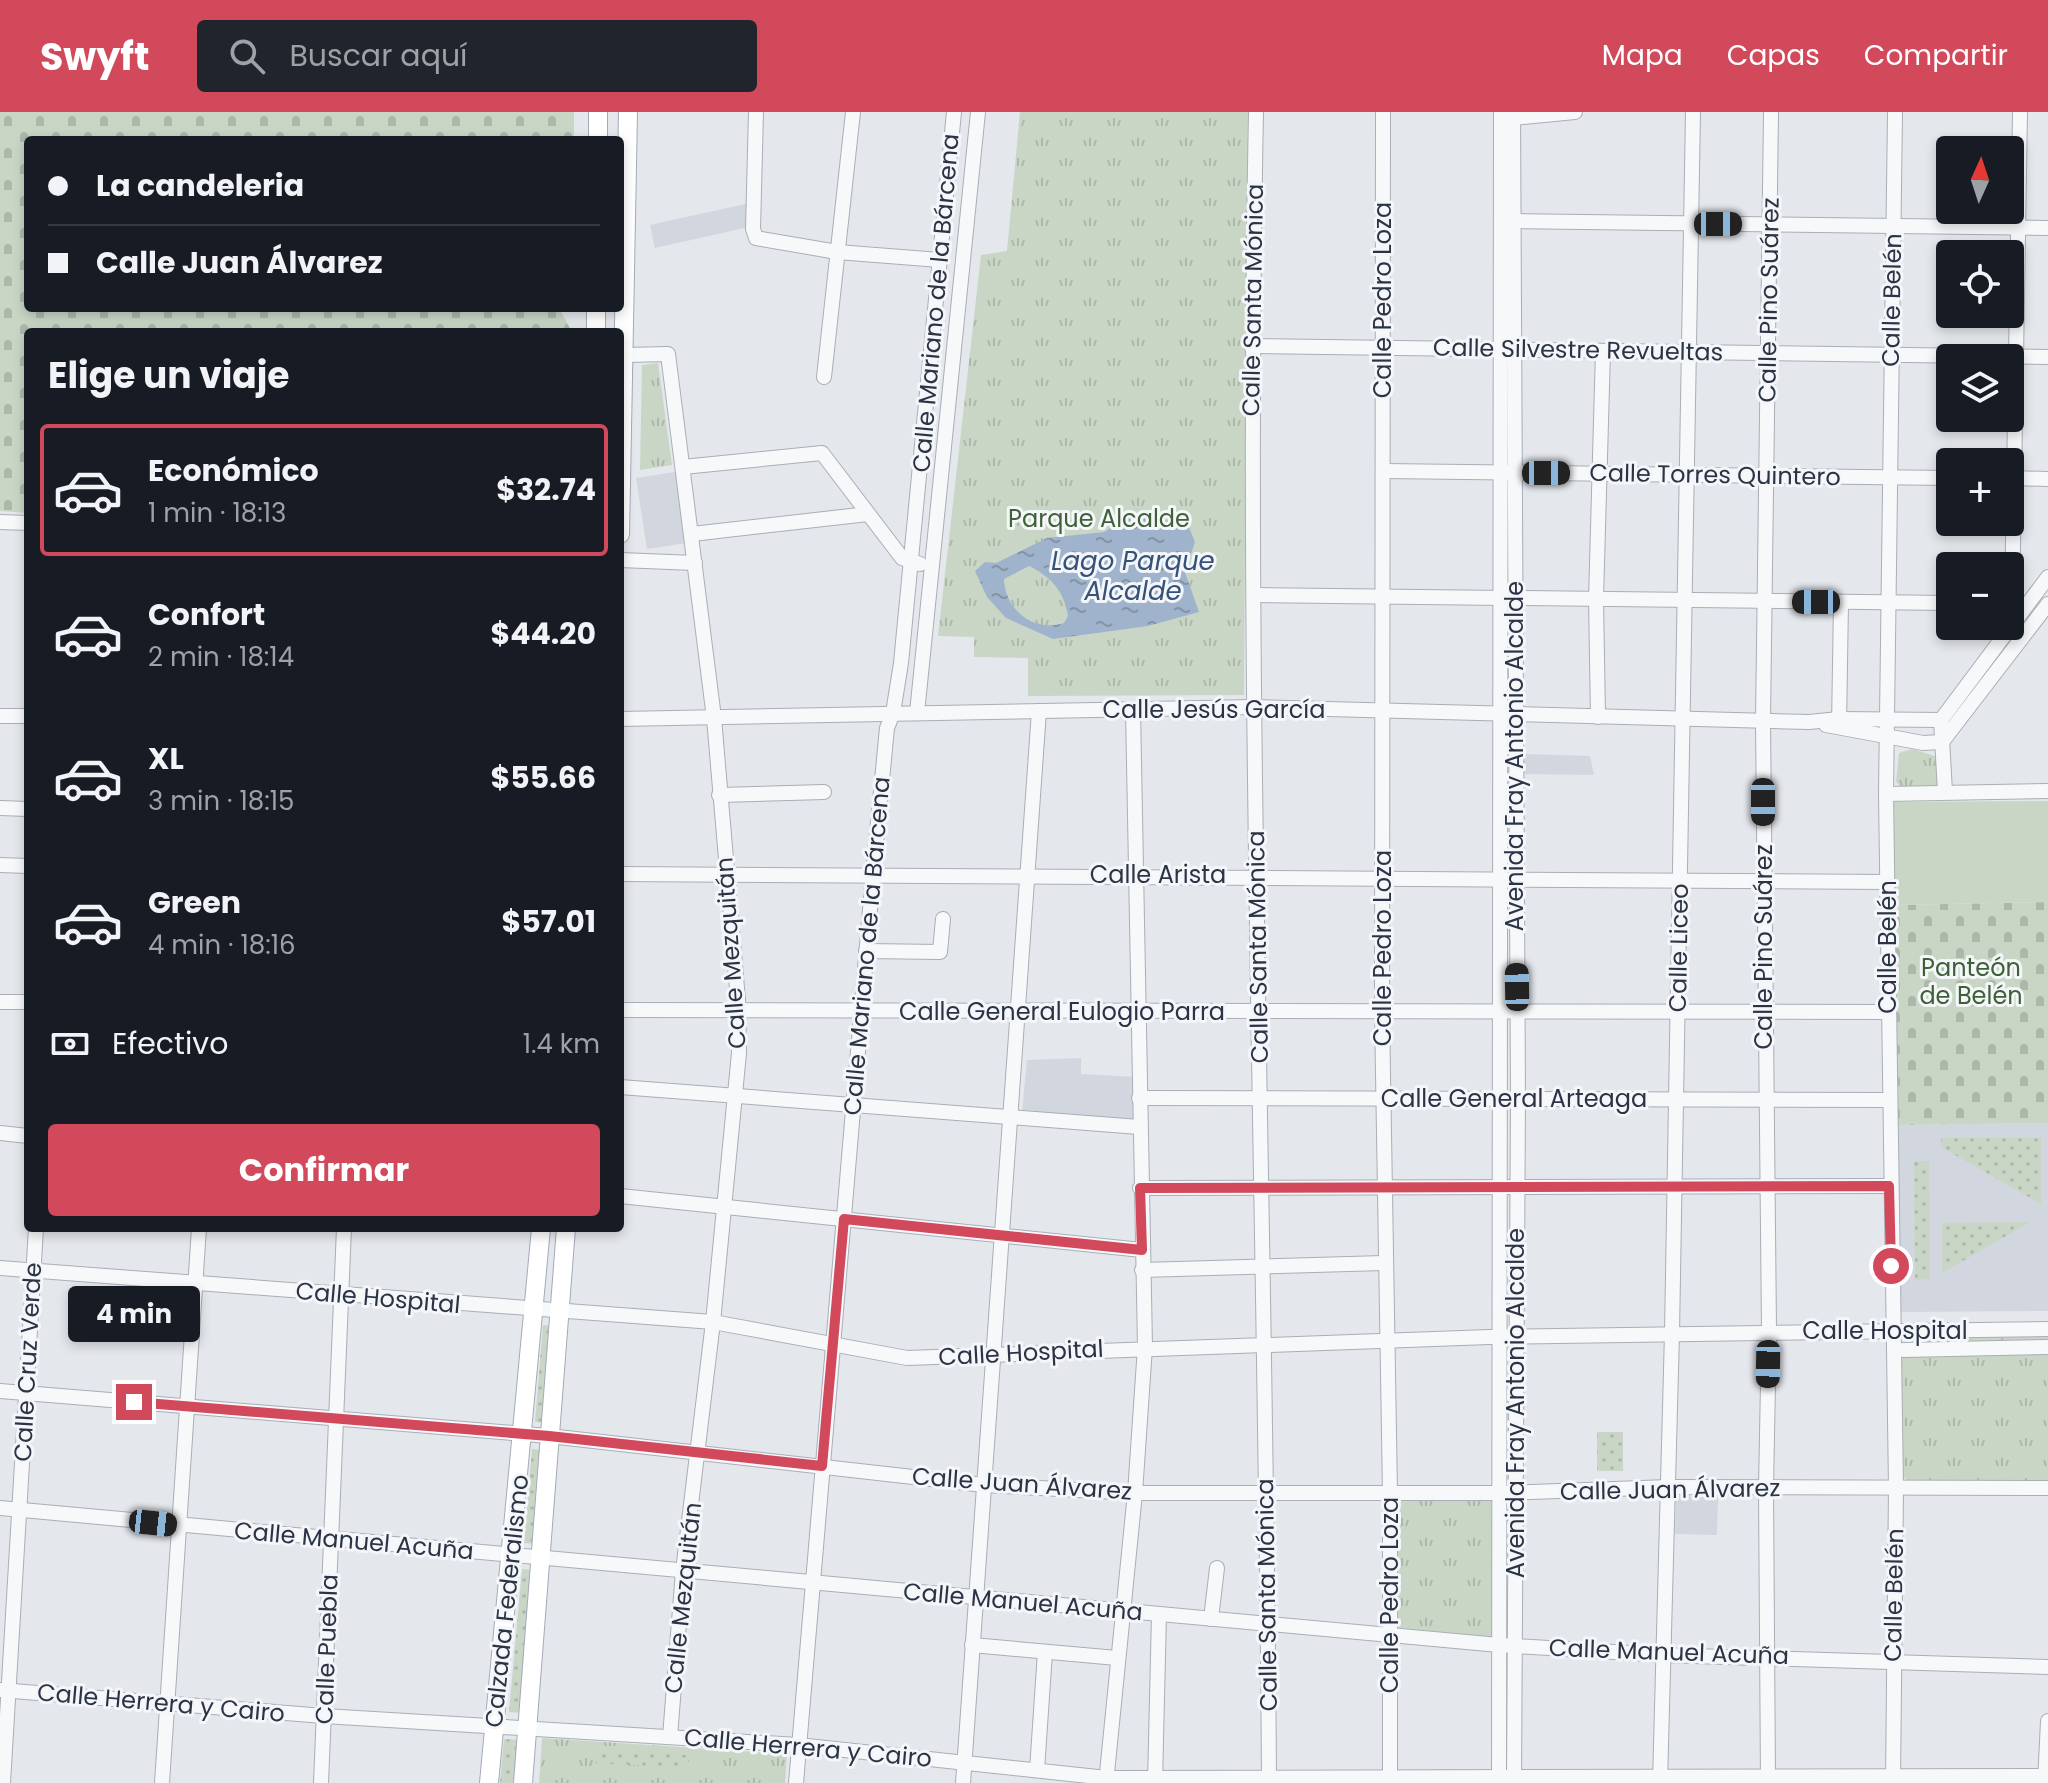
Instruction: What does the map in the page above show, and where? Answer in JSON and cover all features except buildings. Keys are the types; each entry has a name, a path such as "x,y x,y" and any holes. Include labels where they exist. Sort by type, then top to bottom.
{"main road":[{"path":"598,112 598,136"},
{"path":"624,415 628,112"},
{"name":"Calzada Federalismo","path":"489,1783 541,1232"},
{"name":"Calzada Federalismo","path":"523,1783 566,1232"}],"street":[{"path":"756,112 753,229 756,238 837,252 940,260"},
{"path":"824,377 853,112"},
{"name":"Calle Mariano de la Bárcena","path":"796,1783 873,874 887,728 893,713 912,563 954,112"},
{"name":"Calle Mariano de la Bárcena","path":"917,713 978,112"},
{"name":"Calle Santa Mónica","path":"1256,112 1251,346 1253,707 1268,1780"},
{"name":"Calle Pedro Loza","path":"1383,112 1382,1013 1385,1340 1390,1493 1390,1780"},
{"path":"1509,114 1575,112"},
{"name":"Calle Liceo","path":"1660,1780 1675,1186 1693,112"},
{"name":"Calle Pino Suárez","path":"1768,1779 1765,1657 1769,1331 1763,721 1771,112"},
{"name":"Calle Belén","path":"1893,1779 1896,1488 1889,1186 1886,794 1895,112"},
{"path":"2016,344 2020,112"},
{"name":"Avenida Fray Antonio Alcalde","path":"1508,350 1514,221 1509,114"},
{"name":"Avenida Fray Antonio Alcalde","path":"1506,1781 1516,1646 1509,1493 1509,1186 1501,1098 1501,1013 1508,879 1509,114"},
{"path":"1514,221 2048,228"},
{"path":"937,290 960,299"},
{"path":"932,338 955,350"},
{"name":"Calle Silvestre Revueltas","path":"1251,346 1936,355"},
{"path":"1598,717 1596,599 1603,351"},
{"name":"Calle Mezquitán","path":"626,355 668,354 714,718 738,1011 735,1096 713,1322 683,1571 670,1737"},
{"name":"Calle Silvestre Revueltas","path":"2024,356 2048,357"},
{"path":"683,467 819,452 902,558 912,563 932,565"},
{"name":"Calle Torres Quintero","path":"1383,471 1936,478"},
{"path":"2024,478 2048,479"},
{"path":"692,534 868,514"},
{"path":"0,522 24,523"},
{"path":"624,560 695,563"},
{"path":"1945,792 1941,720 2048,577"},
{"path":"1254,595 1936,603"},
{"path":"1839,723 1841,602"},
{"path":"2024,604 2048,605"},
{"path":"1942,742 2048,605"},
{"name":"Calle Jesús García","path":"624,719 1253,707 1839,723 1941,720"},
{"path":"1107,1780 1135,1493 1145,1347 1133,709"},
{"path":"963,1783 1039,711"},
{"path":"0,716 24,716"},
{"name":"Calle Jesús García","path":"1839,723 1887,737 1923,743 1942,742"},
{"path":"1886,794 2048,791"},
{"path":"719,795 824,792"},
{"path":"0,808 24,809"},
{"path":"0,865 24,866"},
{"name":"Calle Arista","path":"624,874 1887,882"},
{"name":"Avenida Fray Antonio Alcalde","path":"1508,879 1517,1013 1518,1099 1509,1186"},
{"path":"866,951 940,952 943,919"},
{"path":"0,1002 24,1002"},
{"name":"Calle General Eulogio Parra","path":"624,1010 1888,1012"},
{"path":"624,1087 1139,1127"},
{"name":"Calle General Arteaga","path":"1139,1098 1889,1100"},
{"path":"0,1133 24,1136"},
{"path":"1140,1188 1889,1186"},
{"path":"624,1196 1142,1250"},
{"name":"Calle Cruz Verde","path":"3,1783 4,1691 19,1510 36,1232"},
{"path":"162,1783 199,1232"},
{"name":"Calle Puebla","path":"321,1783 344,1232"},
{"path":"1142,1270 1384,1263"},
{"name":"Calle Hospital","path":"0,1268 713,1322 834,1343 893,1357 993,1357 1145,1347 1672,1333 2048,1329"},
{"path":"1903,1350 2048,1347"},
{"name":"Calle Juan Álvarez","path":"0,1391 549,1436 984,1485 1135,1493 1509,1493 1669,1487 2048,1488"},
{"name":"Avenida Fray Antonio Alcalde","path":"1506,1781 1499,1645 1509,1493"},
{"name":"Calle Manuel Acuña","path":"0,1508 1499,1645 1663,1655 1892,1659 2048,1667"},
{"path":"1211,1619 1217,1568"},
{"path":"1155,1780 1159,1614"},
{"path":"972,1645 1117,1658"},
{"path":"1037,1770 1045,1652"},
{"name":"Calle Herrera y Cairo","path":"4,1691 324,1716 798,1745 1107,1780 2046,1778"},
{"path":"2046,1778 2048,1721"}],"shaded area":[{"path":"750,203 749,227 655,248 650,225"},
{"path":"675,472 686,543 647,549 636,478"},
{"path":"1524,754 1590,756 1594,775 1524,774"},
{"path":"1081,1058 1081,1074 1136,1077 1136,1122 1022,1113 1027,1060"},
{"path":"2048,1123 2048,1311 1899,1312 1897,1125"},
{"path":"1676,1496 1718,1497 1717,1535 1675,1534"}],"green space":[{"path":"0,112 574,112 574,136 24,136 24,312 561,312 570,328 24,328 24,513 0,511"},
{"name":"Parque Alcalde","path":"1020,112 1248,112 1244,695 1028,696 1028,658 974,657 974,637 938,636 981,255 1007,251"},
{"path":"658,363 672,465 640,470 642,365"},
{"path":"1912,749 1935,756 1939,764 1939,786 1900,786 1896,782 1899,753"},
{"path":"2048,801 2048,902 1892,905 1891,802"},
{"name":"Panteón de Belén","path":"2048,902 2048,1123 1897,1125 1892,905"},
{"path":"1941,1138 2041,1138 2041,1204 1941,1147"},
{"path":"1914,1161 1929,1161 1930,1279 1915,1280"},
{"path":"2030,1222 1942,1273 1942,1223"},
{"path":"543,1325 555,1326 547,1423 535,1422"},
{"path":"2048,1336 2048,1482 1909,1482 1901,1474 1900,1348 1911,1339"},
{"path":"1597,1432 1623,1432 1623,1471 1597,1471"},
{"path":"532,1449 544,1450 537,1544 524,1543"},
{"path":"1400,1498 1498,1498 1497,1638 1393,1627 1394,1503"},
{"path":"522,1569 535,1570 523,1713 509,1712"},
{"path":"542,1738 787,1754 785,1783 539,1783"},
{"path":"504,1739 521,1740 518,1783 500,1783"},
{"path":"594,1750 688,1755 688,1768 593,1763"}],"water":[{"name":"Lago Parque Alcalde","path":"1132,514 1188,525 1195,542 1185,572 1199,612 1148,626 1053,639 1006,618 987,597 975,571 985,562 996,563 1047,538 1104,532","holes":["1029,566 1060,592 1068,616 1064,623 1042,625 1032,622 1010,600 1004,579"]}],"route":[{"path":"134,1402 549,1436 822,1466 844,1219 1142,1250 1140,1188 1889,1186 1891,1266"}]}
